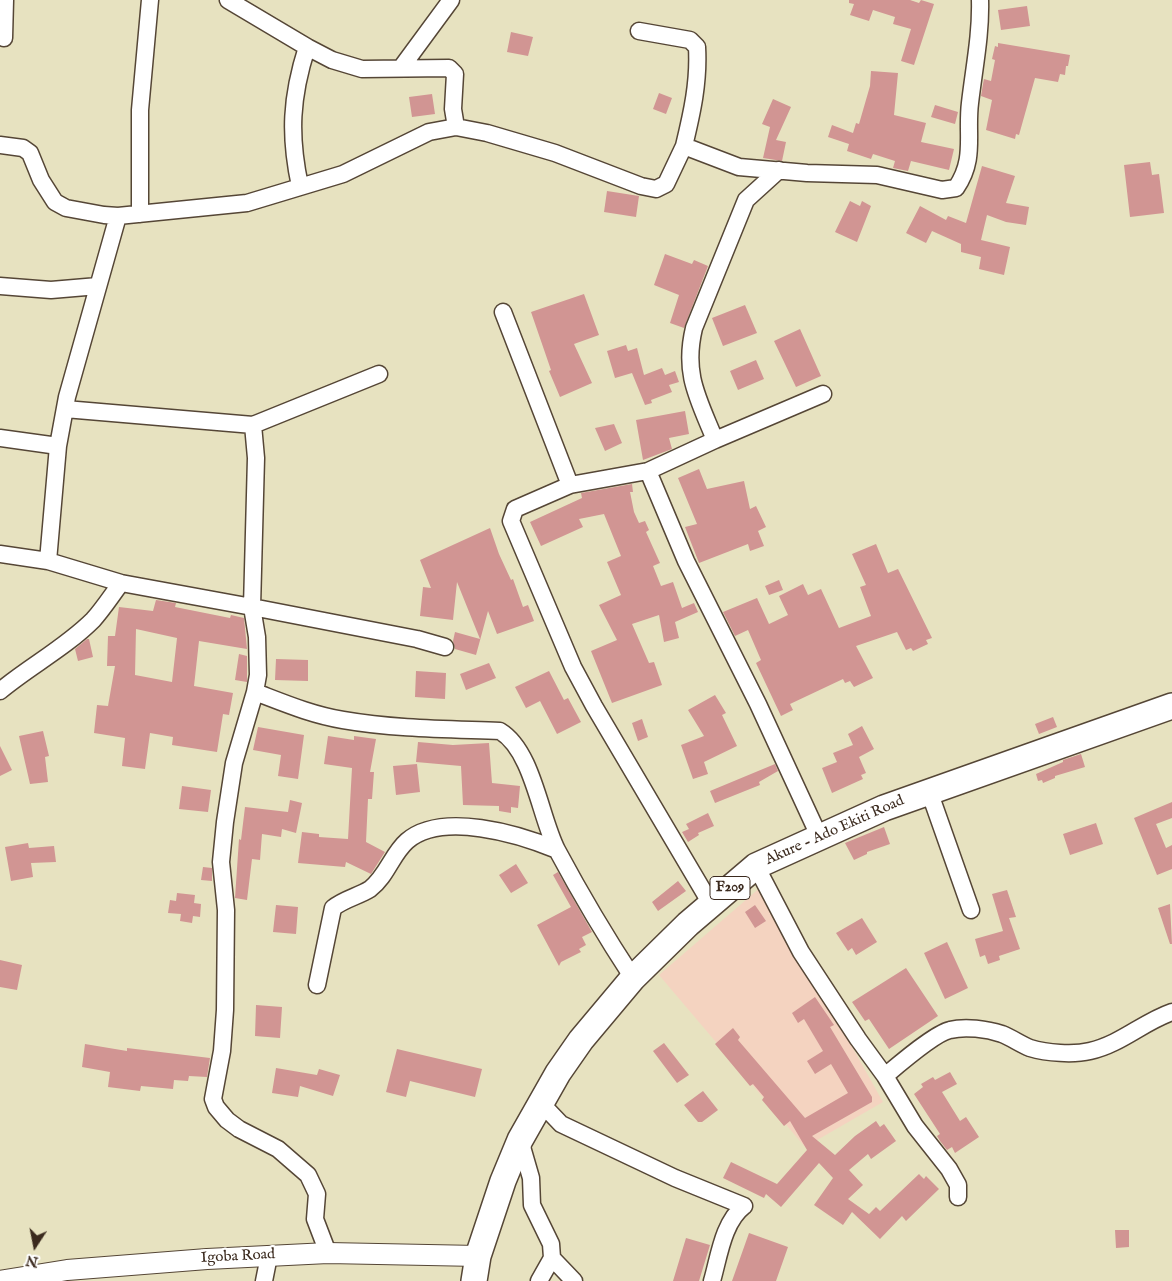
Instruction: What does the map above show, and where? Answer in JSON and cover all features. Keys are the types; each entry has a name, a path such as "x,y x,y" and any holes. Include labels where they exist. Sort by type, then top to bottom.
{"main road":[{"name":"Akure - Ado Ekiti Road","path":"474,1281 478,1256 503,1181 520,1140 540,1102 581,1040 633,978 711,904 756,866 781,856 819,836 929,791 1172,706"}],"street":[{"path":"4,38 5,0"},
{"path":"140,214 140,110 150,0"},
{"path":"228,0 332,60 362,69 430,68 453,70 455,74 452,109 456,127"},
{"path":"401,68 451,0"},
{"path":"684,146 739,167 877,175 942,190 956,188 964,176 970,156 970,105 980,33 980,0"},
{"path":"0,144 23,148 30,152 41,180 55,202 66,208 104,216 247,203 350,171 429,132 456,127 487,133 555,153 641,186 656,189 666,184 684,146 695,98 698,68 697,47 690,40 639,30"},
{"path":"300,186 293,150 293,101 307,47"},
{"path":"715,440 689,367 688,350 708,290 746,200 778,170"},
{"path":"48,562 58,446 65,410 118,216"},
{"path":"0,286 51,290 98,286"},
{"path":"503,312 570,485"},
{"path":"65,410 253,425 379,374"},
{"path":"711,904 594,706 573,666 511,521 515,510 570,485 648,471 823,394"},
{"path":"253,425 256,458 252,608 258,654 255,692 234,763 225,822 221,862 226,910 225,1010 222,1051 213,1099 222,1114 238,1129 278,1150 308,1175 317,1194 315,1220 328,1253"},
{"path":"0,438 58,446"},
{"path":"648,471 686,561 750,687 819,836"},
{"path":"0,554 48,562 122,583 417,639 445,647"},
{"path":"0,691 93,620 122,583"},
{"path":"255,692 301,710 342,720 415,729 500,731 508,736 527,767 557,850 633,978"},
{"path":"929,791 971,910"},
{"path":"317,985 333,908 370,889 383,876 406,842 421,832 459,825 532,840 557,850"},
{"path":"756,866 801,952 858,1039 885,1076 915,1126 949,1169 958,1185 958,1197"},
{"path":"885,1076 910,1055 949,1030 976,1029 1002,1034 1030,1048 1063,1052 1090,1051 1119,1041 1158,1016 1172,1012"},
{"path":"540,1102 561,1124 675,1178 744,1206 735,1213 728,1228 712,1281"},
{"path":"520,1140 531,1178 532,1205 551,1244 552,1258 539,1281"},
{"name":"Igoba Road","path":"0,1281 67,1270 132,1263 328,1253 478,1256"},
{"path":"264,1281 269,1256"},
{"path":"552,1258 574,1281"}],"shaded area":[{"path":"762,886 883,1102 805,1147 659,975"}],"building":[{"path":"849,0 910,0 919,3 921,0 934,4 914,65 901,61 911,29 893,24 895,17 873,10 869,21 850,15 854,4 849,3"},
{"path":"1027,6 1030,26 1001,30 998,10"},
{"path":"511,32 533,37 528,56 507,52"},
{"path":"998,43 1070,55 1065,75 1060,74 1058,82 1035,78 1019,135 1016,134 1015,139 986,130 992,100 981,96 984,79 991,81 995,60 992,59 995,46 998,47"},
{"path":"871,71 898,73 894,115 926,123 921,142 954,149 949,170 911,161 908,171 893,168 895,161 873,154 871,159 847,151 849,144 828,137 832,125 853,133 856,123 859,124 870,86"},
{"path":"659,93 672,98 666,114 653,109"},
{"path":"432,94 435,114 412,117 409,97"},
{"path":"773,99 791,107 776,140 786,142 782,161 763,158 770,127 762,124"},
{"path":"935,105 958,112 955,124 931,117"},
{"path":"1150,162 1152,175 1159,174 1164,213 1130,217 1124,165"},
{"path":"982,166 1015,176 1006,203 1029,207 1026,225 1006,222 987,215 981,240 1010,247 1004,275 979,269 981,257 961,252 961,244 932,231 926,243 906,233 920,206 946,220 948,216 966,223"},
{"path":"607,191 639,196 636,217 604,212"},
{"path":"850,201 860,206 862,201 871,206 857,242 835,232"},
{"path":"665,254 692,264 694,260 708,266 684,328 670,323 679,295 654,285"},
{"path":"584,294 599,335 574,344 592,383 560,397 549,371 551,370 531,312"},
{"path":"745,305 757,333 723,346 712,318"},
{"path":"800,329 821,376 796,387 774,341"},
{"path":"626,345 628,351 637,348 644,375 662,368 665,375 675,371 679,382 669,385 672,392 651,400 652,403 645,405 632,373 615,378 607,351"},
{"path":"756,360 764,379 738,390 730,371"},
{"path":"685,411 689,434 669,438 672,449 643,460 636,420"},
{"path":"614,424 622,443 605,451 595,428"},
{"path":"699,469 707,489 744,481 750,509 756,506 766,527 758,531 764,546 750,551 748,544 699,563 685,527 697,524 678,478"},
{"path":"632,484 633,492 630,492 634,512 639,523 645,521 649,530 646,532 660,563 653,566 661,586 673,582 682,608 694,603 698,612 675,622 679,638 664,642 659,615 632,624 649,663 654,662 662,685 612,703 591,651 617,640 599,605 621,595 607,562 621,556 604,514 579,519 583,527 541,546 530,522 582,498 581,493"},
{"path":"490,528 499,554 511,580 513,579 523,607 528,605 534,621 497,634 488,611 476,655 455,649 453,641 455,632 480,639 457,582 453,620 420,616 423,587 431,588 420,560"},
{"path":"876,544 888,573 898,569 932,638 926,640 928,644 913,651 911,648 906,650 897,632 856,646 873,678 854,687 850,681 845,683 843,679 790,704 793,710 781,716 756,663 761,660 748,630 735,636 723,612 757,598 769,624 788,615 779,596 803,584 808,595 821,589 839,628 871,616 860,587 866,585 852,554"},
{"path":"779,580 783,590 769,595 765,586"},
{"path":"156,600 176,603 175,607 230,618 231,615 244,618 247,649 199,641 194,686 233,693 229,715 223,714 217,752 172,745 173,737 150,733 145,769 122,766 125,738 94,733 97,705 108,706 115,666 107,666 108,636 115,636 119,607 153,611","holes":["136,629 177,638 172,682 135,675"]},
{"path":"89,639 93,657 78,661 75,649"},
{"path":"239,654 247,656 247,682 235,680"},
{"path":"276,659 308,660 308,681 275,680"},
{"path":"489,663 496,678 466,690 460,674"},
{"path":"416,671 446,673 445,699 415,697"},
{"path":"549,671 564,700 568,698 581,722 557,734 540,701 526,708 515,687"},
{"path":"715,695 726,713 722,715 737,746 704,762 708,774 693,779 681,745 704,736 688,710"},
{"path":"1053,717 1057,727 1039,734 1035,724"},
{"path":"642,719 648,737 638,741 632,723"},
{"path":"862,726 874,749 859,757 866,773 861,775 863,779 832,793 822,768 837,762 833,753 853,745 848,734"},
{"path":"258,727 304,735 298,779 278,776 281,755 253,750"},
{"path":"43,731 49,756 45,757 48,782 30,784 19,736"},
{"path":"328,736 354,740 354,736 376,739 370,772 374,772 372,799 368,799 366,842 385,852 371,874 346,862 345,867 298,863 302,832 319,834 319,837 348,839 352,768 324,764"},
{"path":"418,742 453,745 489,743 492,783 520,786 518,808 511,807 511,813 499,811 499,806 463,805 461,766 416,762"},
{"path":"0,746 12,770 0,776"},
{"path":"1081,754 1085,767 1055,776 1055,778 1043,783 1042,780 1038,781 1036,774 1063,762 1063,760"},
{"path":"417,764 420,792 396,795 393,766"},
{"path":"775,764 778,771 759,782 760,785 715,803 710,791"},
{"path":"182,786 211,790 208,812 179,809"},
{"path":"290,800 302,803 296,833 282,829 281,837 262,834 260,860 252,859 247,900 235,898 239,839 241,840 245,807 288,812"},
{"path":"1172,802 1172,818 1156,824 1166,848 1172,845 1172,869 1157,875 1134,818"},
{"path":"708,813 714,826 698,833 699,835 688,842 682,832 689,829 686,824"},
{"path":"1096,823 1103,844 1070,855 1063,834"},
{"path":"884,827 890,844 867,852 867,854 854,860 845,843"},
{"path":"28,843 29,848 54,846 56,862 31,863 33,877 11,881 5,847"},
{"path":"516,864 528,883 511,893 499,875"},
{"path":"203,867 212,868 212,881 201,880"},
{"path":"558,872 592,932 582,937 586,945 579,949 581,952 561,962 559,966 537,925 571,907 553,875"},
{"path":"678,881 686,891 658,911 652,902"},
{"path":"1007,890 1016,917 1009,918 1020,949 999,956 1000,960 988,964 985,955 980,957 975,939 1003,931 992,894"},
{"path":"177,893 195,895 194,903 201,904 200,917 193,916 192,923 180,921 181,914 168,913 170,900 176,901"},
{"path":"1170,904 1172,944 1170,944 1158,908"},
{"path":"276,905 298,907 296,934 273,932"},
{"path":"755,905 766,921 755,928 745,912"},
{"path":"862,918 877,942 856,955 852,948 848,951 836,933"},
{"path":"947,942 968,988 945,999 924,953"},
{"path":"0,960 22,965 17,990 0,987"},
{"path":"906,968 938,1016 889,1049 869,1019 865,1021 852,1002"},
{"path":"815,997 834,1025 830,1027 872,1097 872,1102 812,1136 835,1155 855,1136 876,1121 880,1127 884,1124 896,1141 871,1159 868,1154 849,1170 863,1185 848,1199 869,1214 876,1207 880,1211 919,1174 924,1179 926,1176 939,1189 906,1221 902,1216 880,1239 852,1212 843,1225 814,1205 833,1178 819,1163 781,1207 766,1194 764,1198 723,1178 731,1162 777,1184 807,1150 790,1121 784,1126 762,1100 764,1097 753,1084 750,1086 715,1044 733,1028 740,1037 738,1040 805,1118 848,1093 831,1064 815,1074 807,1061 823,1051 804,1019 798,1023 792,1013"},
{"path":"256,1005 282,1007 280,1038 255,1036"},
{"path":"664,1043 689,1075 677,1083 653,1051"},
{"path":"85,1044 127,1051 127,1048 210,1058 207,1077 189,1076 188,1081 174,1080 173,1089 141,1086 140,1091 108,1087 110,1072 82,1067"},
{"path":"397,1049 482,1069 475,1097 410,1081 406,1097 386,1092"},
{"path":"276,1068 317,1075 319,1069 340,1075 333,1096 300,1086 298,1097 272,1093"},
{"path":"950,1072 957,1084 942,1092 960,1121 966,1117 979,1137 955,1153 952,1147 947,1150 940,1141 937,1136 940,1134 914,1094 923,1087 921,1084 933,1077 935,1080"},
{"path":"703,1091 718,1110 702,1122 698,1122 684,1105"},
{"path":"1115,1230 1129,1230 1129,1247 1116,1248"},
{"path":"749,1233 788,1247 776,1281 732,1281"},
{"path":"686,1238 710,1245 699,1281 673,1281"}]}
